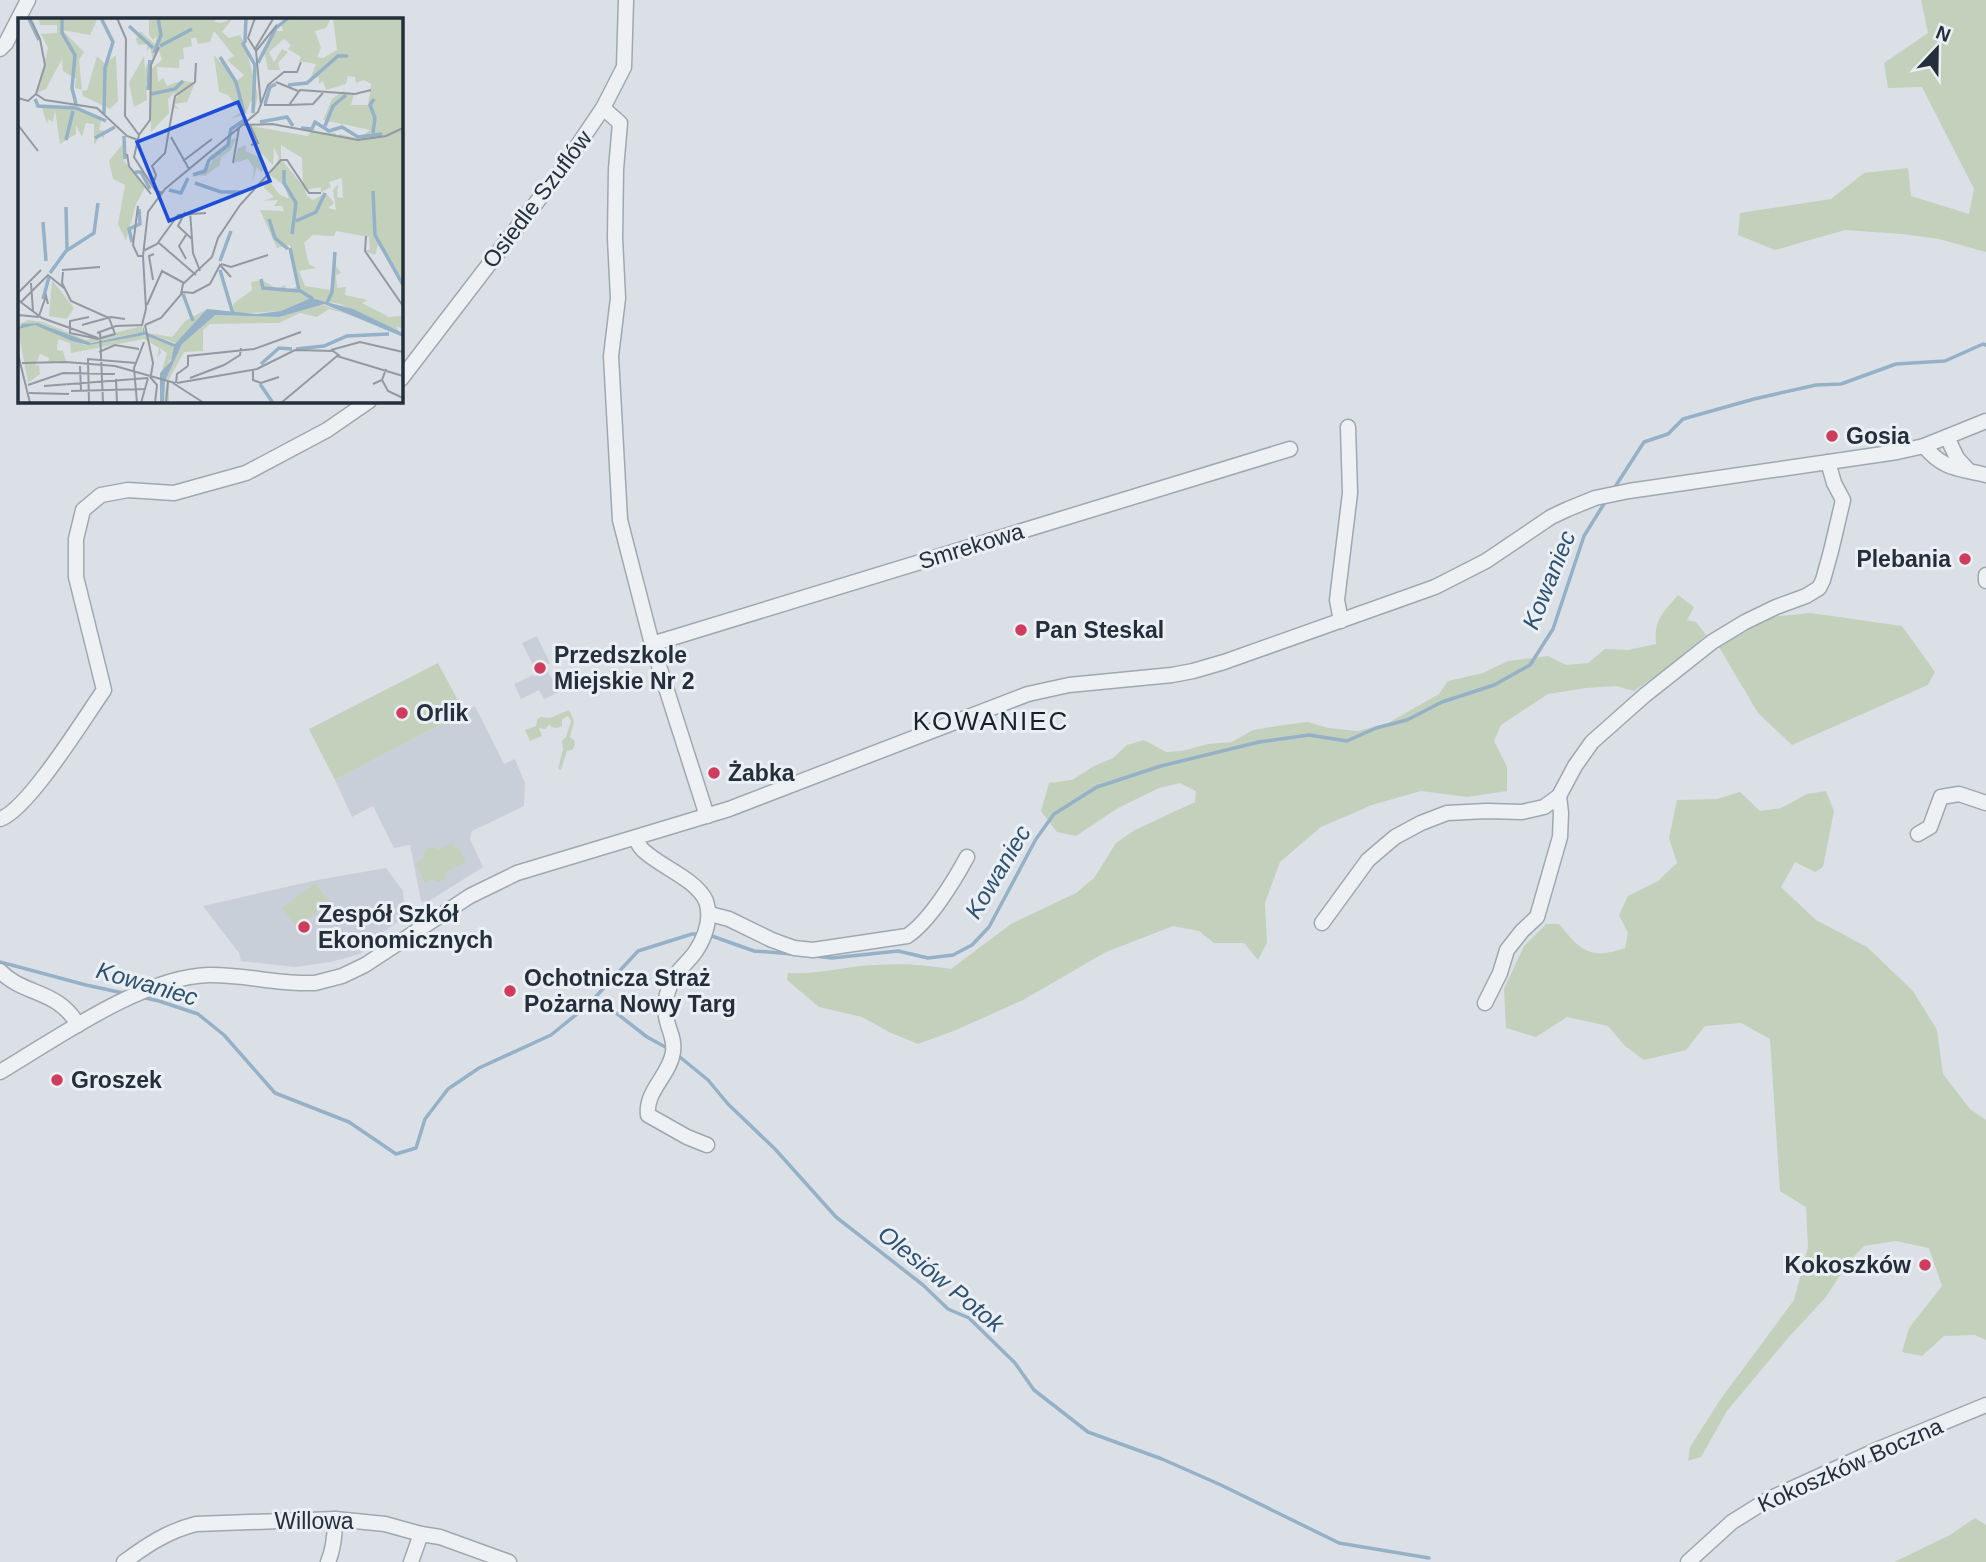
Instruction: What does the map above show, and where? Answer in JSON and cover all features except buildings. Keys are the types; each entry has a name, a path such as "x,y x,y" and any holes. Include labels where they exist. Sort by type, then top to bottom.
{"street":[{"path":"19,18 28,0"},
{"name":"Osiedle Szuflów","path":"402,378 559,173 603,108 624,67 626,0"},
{"path":"0,49 18,20"},
{"path":"603,108 620,123 615,238 618,298 611,356 620,520 652,644 707,816"},
{"path":"0,819 23,801 59,758 104,690 76,578 76,539 83,510 102,495 128,490 174,494 246,473 327,430 368,402"},
{"path":"0,1072 78,1025 155,986 208,975 293,983 315,982 342,976 375,959 445,911 517,873 707,816 1028,694 1069,685 1194,671 1341,621 1454,578 1486,561 1550,517 1595,498 1897,452 1924,446 1986,421"},
{"path":"1341,621 1337,600 1350,493 1348,427"},
{"path":"1947,437 1957,458 1970,471"},
{"path":"1924,446 1935,459 1951,467 1986,475"},
{"name":"Smrekowa","path":"652,644 1290,449"},
{"path":"1322,923 1368,860 1395,837 1447,813 1522,812 1544,807 1559,796 1575,765 1592,742 1712,642 1755,617 1819,588 1843,499 1834,483 1828,462"},
{"path":"1986,575 1986,581"},
{"path":"1917,834 1930,827 1941,797 1959,794 1986,803"},
{"path":"1485,1003 1500,973 1507,950 1537,917 1544,899 1560,838 1562,813 1559,796"},
{"path":"635,838 642,850 685,879 705,898 709,919 699,945 667,991 665,1015 674,1038 673,1051 671,1061 647,1106 648,1115 707,1145"},
{"path":"709,919 729,919 772,940 794,948 813,950 907,936 927,917 957,876 967,857"},
{"path":"2,975 55,1000 69,1012 78,1025"},
{"name":"Kokoszków Boczna","path":"1688,1562 1732,1522 1769,1499 1881,1448 1986,1405"},
{"path":"328,1562 334,1540 335,1519"},
{"name":"Willowa","path":"124,1562 164,1535 196,1524 335,1519 385,1524 440,1537 509,1562"},
{"path":"411,1562 421,1534"}],"shaded area":[{"name":"Przedszkole Miejskie Nr 2","path":"537,636 550,663 545,666 551,678 556,676 563,690 544,699 539,690 521,699 514,684 540,673 536,671 522,643"},
{"path":"475,706 504,764 515,759 525,783 524,806 472,831 470,839 483,867 426,903 421,901 410,845 394,848 373,806 352,817 335,780"},
{"name":"Zespół Szkół Ekonomicznych","path":"386,868 403,891 405,917 376,937 378,940 360,954 331,962 295,967 241,961 239,953 203,906 317,880"}],"green space":[{"path":"1921,0 1986,0 1986,252 1939,239 1845,230 1775,250 1738,235 1740,213 1831,199 1864,173 1908,168 1911,196 1969,214 1974,189 1922,87 1888,88 1884,63 1928,33"},
{"path":"1678,595 1694,607 1687,620 1696,622 1706,635 1665,669 1634,691 1616,686 1548,694 1501,725 1494,741 1507,767 1507,791 1467,797 1421,791 1372,805 1321,827 1280,862 1265,903 1267,943 1258,960 1244,943 1214,943 1199,931 1173,926 1106,952 1023,1000 918,1044 862,1017 819,1007 787,980 788,973 884,964 951,969 1011,924 1076,893 1094,878 1116,843 1135,830 1195,802 1196,791 1180,783 1159,788 1118,808 1076,836 1057,832 1041,811 1049,783 1072,780 1113,758 1127,745 1144,740 1166,752 1182,751 1208,744 1232,742 1253,730 1283,725 1308,722 1328,728 1358,731 1388,723 1439,694 1448,681 1483,673 1508,661 1548,656 1566,665 1588,663 1605,649 1628,650 1656,644 1658,623 1663,612"},
{"path":"1811,613 1902,626 1935,672 1928,685 1792,745 1758,713 1719,647 1771,617"},
{"name":"Orlik","path":"438,663 464,712 335,780 309,729"},
{"path":"569,710 574,721 570,737 575,745 572,750 567,751 561,770 558,769 563,749 562,741 571,721 568,716 562,719 562,726 551,727 550,724 545,729 539,728 542,736 530,741 525,730 536,726 540,717 550,718"},
{"path":"1826,791 1834,811 1823,867 1815,872 1795,862 1781,887 1816,920 1867,947 1913,991 1937,1030 1943,1074 1970,1109 1986,1120 1986,1340 1975,1335 1944,1336 1922,1356 1902,1352 1909,1328 1942,1286 1929,1248 1896,1241 1864,1246 1848,1263 1826,1297 1727,1411 1701,1457 1688,1461 1690,1447 1720,1400 1794,1300 1808,1247 1806,1207 1780,1191 1770,1039 1741,1023 1705,1026 1686,1050 1644,1060 1625,1046 1608,1026 1567,1017 1536,1037 1506,1028 1504,989 1524,946 1546,924 1559,924 1587,951 1603,953 1625,948 1628,933 1619,915 1628,896 1658,881 1677,863 1669,838 1677,800 1717,799 1740,792 1760,811 1781,808 1807,794"},
{"path":"451,843 455,848 458,847 466,862 446,872 445,879 439,882 432,879 425,883 416,863 423,859 428,848 438,850"},
{"path":"315,883 330,902 297,927 282,908"},
{"path":"1975,1518 1986,1525 1986,1562 1894,1562 1950,1535"}],"waterway":[{"name":"Kowaniec","path":"1613,490 1644,442 1668,434 1683,419 1816,385 1841,384 1896,364 1945,361 1986,345"},
{"name":"Kowaniec","path":"814,956 832,958 898,951 928,958 953,955 972,945 989,927 1036,839 1054,814 1097,787 1161,766 1259,742 1309,735 1347,741 1376,728 1407,720 1442,702 1494,685 1530,665 1553,629 1584,536 1607,499"},
{"name":"Kowaniec","path":"141,997 198,1014 224,1035 275,1093 349,1122 396,1154 416,1148 425,1119 448,1089 479,1068 551,1035 588,1005 638,951 692,934 701,934"},
{"name":"Kowaniec","path":"709,935 754,951 793,954"},
{"name":"Kowaniec","path":"0,962 123,993"},
{"name":"Olesiów Potok","path":"588,1005 615,1012 647,1037 669,1049"},
{"name":"Olesiów Potok","path":"675,1053 708,1080 836,1217 923,1285 948,1309 969,1318 1015,1363 1034,1390 1088,1432 1162,1459 1221,1485 1339,1543 1429,1558"}],"place":[{"name":"Gosia","path":"1832,436"},
{"name":"Plebania","path":"1965,559"},
{"name":"Pan Steskal","path":"1021,630"},
{"name":"Przedszkole Miejskie Nr 2","path":"540,668"},
{"name":"Orlik","path":"402,713"},
{"name":"Żabka","path":"714,773"},
{"name":"Zespół Szkół Ekonomicznych","path":"304,927"},
{"name":"Ochotnicza Straż Pożarna Nowy Targ","path":"510,991"},
{"name":"Groszek","path":"57,1080"},
{"name":"Kokoszków","path":"1925,1265"}],"district":[{"name":"KOWANIEC","path":"991,721"}]}
